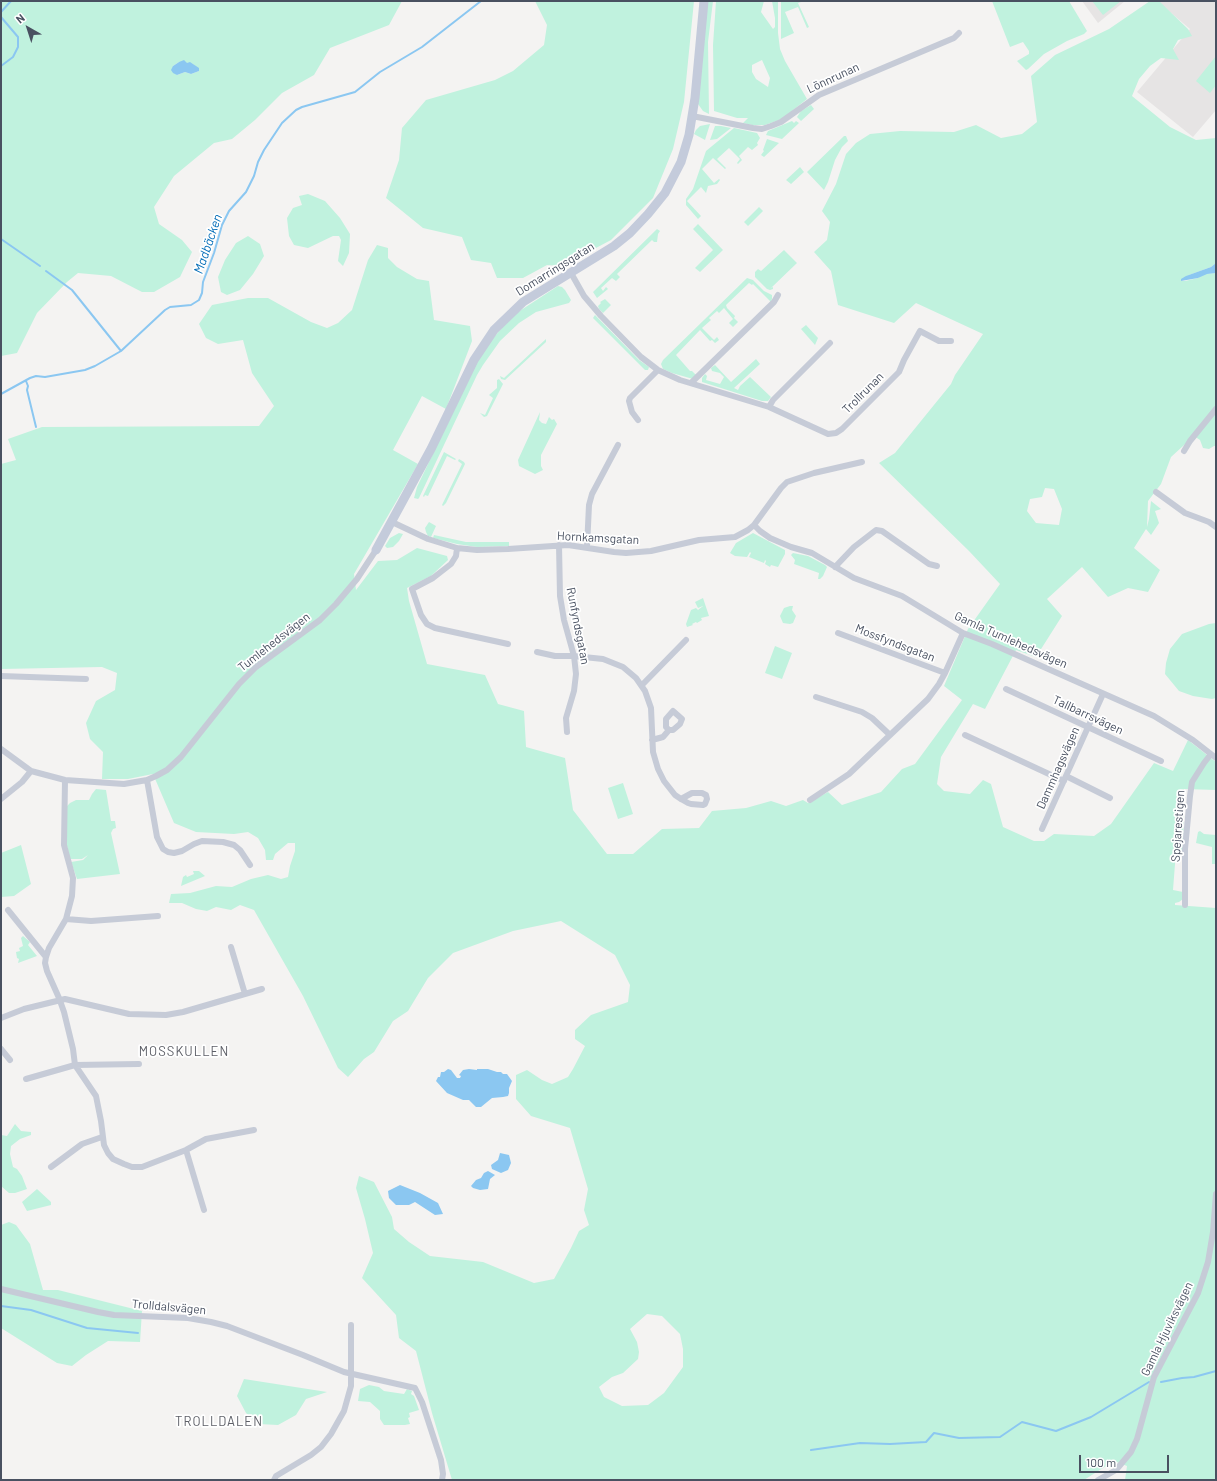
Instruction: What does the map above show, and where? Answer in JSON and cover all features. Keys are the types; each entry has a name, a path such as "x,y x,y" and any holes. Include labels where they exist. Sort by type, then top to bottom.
{"street":[{"name":"Domarringsgatan","path":"376,550 431,449 474,360 486,340 523,302 614,246 630,233 665,193 681,162 687,146 692,116 704,1"},
{"name":"Lönnrunan","path":"692,116 762,129 781,122 819,95 954,38 959,33"},
{"name":"Trollrunan","path":"571,273 584,296 600,316 641,357 658,370 691,383 769,407 828,434 836,433 842,429 899,372 920,331 939,341 951,341"},
{"path":"691,383 774,302 778,295"},
{"path":"769,407 773,400 830,343"},
{"path":"638,420 632,412 629,401 630,398 658,370"},
{"path":"1184,451 1190,441 1216,409"},
{"path":"587,547 589,505 592,494 618,445"},
{"path":"754,525 787,482 814,473 862,462"},
{"path":"1156,492 1185,513 1209,522 1216,527"},
{"name":"Hornkamsgatan","path":"392,522 428,539 457,548 500,549 559,545 587,547 626,553 651,551 699,540 735,537 754,525"},
{"name":"Gamla Tumlehedsvägen","path":"754,525 770,538 791,547 812,553 854,578 902,596 963,633 992,644 1154,716 1179,731 1214,756"},
{"path":"835,567 854,547 876,530 882,531 929,564 937,566"},
{"name":"Runfyndsgatan","path":"559,545 559,585 561,606 574,656 576,674 576,684 566,718 567,732"},
{"path":"457,548 456,556 451,564 429,580 412,589 421,615 427,624 435,628 508,644"},
{"name":"Tumlehedsvägen","path":"1,749 31,772 65,780 124,784 147,780 167,770 181,757 239,684 256,666 320,620 336,604 357,579 376,550"},
{"name":"Mossfyndsgatan","path":"838,633 945,673"},
{"name":"Mossfyndsgatan","path":"810,800 849,774 928,699 945,673 963,633"},
{"path":"642,685 686,640"},
{"path":"537,652 555,656 603,659 617,664 630,672 642,685 649,699 651,708 653,752 658,769 667,787 681,799"},
{"path":"1,676 86,679"},
{"name":"Tallbarrsvägen","path":"1006,689 1161,760"},
{"name":"Dammhagsvägen","path":"1042,829 1103,694"},
{"path":"816,697 862,712 872,718 890,735"},
{"path":"652,740 663,737 669,730"},
{"path":"965,735 1110,798"},
{"name":"Spejarestigen","path":"1185,905 1185,850 1192,782 1204,763 1214,756"},
{"path":"1,799 22,782 31,772"},
{"path":"65,780 64,845 72,874 73,884 70,909 66,919 49,948 46,957 47,971 60,1001 69,1030 75,1065 96,1096 104,1145 110,1156 116,1161 132,1167 142,1167 186,1150 206,1139 254,1130"},
{"path":"147,780 157,838 163,849 174,853 182,851 202,841 223,842 234,845 240,850 250,865"},
{"path":"8,910 46,957"},
{"path":"66,919 91,921 158,916"},
{"path":"231,947 245,994"},
{"path":"1,1018 24,1009 65,999 129,1014 161,1016 184,1012 262,989"},
{"path":"1,1049 10,1060"},
{"path":"26,1079 75,1065 139,1064"},
{"path":"51,1167 82,1144 102,1137"},
{"path":"186,1150 204,1210"},
{"name":"Gamla Hjuviksvägen","path":"1098,1480 1116,1470 1131,1452 1137,1439 1154,1377 1198,1293 1208,1262 1216,1194"},
{"name":"Trolldalsvägen","path":"1,1289 98,1312 188,1318 228,1326 352,1375 415,1388 422,1402 440,1460 443,1474 442,1480"},
{"path":"274,1480 276,1476 321,1447 331,1434 344,1410 351,1386 352,1375 351,1325"}],"shaded area":[{"path":"1082,1 1125,1 1098,23"},
{"path":"1157,1 1216,1 1216,110 1193,137 1137,92 1190,29"}],"green space":[{"path":"1,1 402,1 389,25 330,48 314,75 282,93 255,120 232,139 214,143 174,176 154,207 159,224 182,240 192,252 180,277 154,292 142,292 111,276 78,273 67,282 37,313 17,353 1,356","holes":["179,62 193,64 199,71 191,74 185,72 177,75 173,66"]},
{"path":"535,1 694,1 684,102 673,149 653,198 611,240 562,266 547,265 523,278 497,278 491,263 471,260 462,237 423,228 386,198 399,160 402,128 426,100 495,80 513,71 544,45 547,25"},
{"path":"707,1 713,1 708,42 709,114 703,111 698,104"},
{"path":"716,1 764,1 761,12 773,29 775,27 775,18 772,1 778,1 778,33 780,49 785,61 807,99 782,119 765,125 743,123 748,118 737,118 714,111 713,45","holes":["762,60 770,78 768,87 756,79 752,72 752,65"]},
{"path":"781,1 804,1 798,3 809,27 807,28 798,7 785,12 794,33 781,39"},
{"path":"992,1 1069,1 1087,31 1084,34 1067,41 1044,54 1026,70 1017,61 1029,54 1029,51 1023,42 1010,47"},
{"path":"1092,1 1121,1 1103,15"},
{"path":"1150,1 1159,1 1188,29 1192,36 1178,40 1173,49 1179,60 1161,58 1150,66 1139,79 1132,96 1170,127 1196,140 1216,138 1216,263 1211,267 1189,275 1181,281 1198,278 1204,274 1216,273 1216,446 1209,449 1203,448 1200,440 1194,436 1171,457 1161,484 1148,501 1147,527 1151,501 1161,509 1155,511 1159,523 1151,535 1146,529 1134,548 1160,570 1148,592 1128,588 1108,597 1082,567 1047,599 1062,616 1036,657 1016,650 985,709 973,704 941,757 937,784 944,791 970,794 983,780 991,784 1003,827 1034,841 1044,841 1054,834 1094,836 1111,824 1154,763 1173,771 1188,740 1216,762 1216,790 1184,789 1183,851 1176,851 1173,890 1183,892 1183,899 1175,903 1175,905 1216,908 1216,1480 1125,1480 1127,1466 1114,1461 1084,1480 452,1480 432,1413 416,1351 399,1338 396,1315 362,1278 373,1253 356,1188 359,1176 374,1182 392,1217 394,1229 409,1242 430,1256 483,1262 534,1283 554,1279 579,1231 589,1225 584,1210 588,1189 570,1128 531,1116 516,1099 516,1075 527,1070 542,1080 552,1084 568,1077 585,1046 575,1039 575,1030 591,1015 628,1002 630,985 615,955 561,921 513,931 453,953 428,978 408,1011 393,1021 374,1052 364,1059 348,1077 338,1068 303,996 254,910 240,905 231,910 216,907 207,911 196,909 182,903 169,903 171,894 190,893 216,886 232,887 251,879 268,875 281,879 288,877 295,851 295,843 288,843 275,854 273,860 266,860 265,850 258,838 248,832 234,834 196,832 174,823 153,774 128,779 102,779 103,752 90,739 86,723 96,701 115,690 117,673 102,667 1,669 1,464 16,460 8,439 42,427 259,426 274,406 252,373 243,340 218,344 206,338 199,324 212,305 248,298 268,298 311,322 327,328 338,323 352,310 368,260 377,245 388,248 388,258 397,267 417,279 429,281 434,320 470,326 472,341 446,409 422,396 393,450 418,464 354,574 356,590 378,561 397,560 417,548 447,556 448,560 431,576 407,588 409,601 427,664 485,675 498,704 524,711 526,747 565,758 573,810 607,854 633,854 662,829 699,828 712,811 746,808 771,801 786,806 803,800 808,803 828,792 842,805 881,792 902,769 915,764 962,700 944,686 968,629 1000,584 969,551 879,463 895,453 951,384 955,375 983,334 916,303 894,323 838,305 831,271 814,252 827,240 830,222 822,211 836,184 846,154 856,143 870,134 900,131 954,132 976,125 1001,138 1022,134 1037,122 1031,76 1055,55 1109,29","holes":["1045,488 1054,489 1062,509 1059,525 1036,523 1027,511 1030,499 1042,497","647,1314 662,1316 680,1334 683,1349 683,1367 664,1393 648,1405 622,1406 604,1397 599,1387 612,1377 623,1373 638,1359 639,1352 637,1342 630,1329"]},
{"path":"1216,56 1216,85 1210,93 1196,81"},
{"path":"811,105 814,109 801,121 797,117 801,111"},
{"path":"792,121 794,123 796,121 799,123 782,139 766,135 768,131"},
{"path":"710,124 705,140 694,134 700,126"},
{"path":"715,126 731,128 717,139 710,140"},
{"path":"734,128 757,133 760,138 757,143 758,145 752,150 748,147 739,156 742,160 738,164 737,163 740,159 729,148 717,159 726,168 725,169 713,158 702,169 714,183 719,179 720,180 717,184 708,186 706,193 701,187 687,201 701,216 698,219 686,205 686,199 693,189 706,151"},
{"path":"844,136 846,136 848,141 842,147 835,160 824,190 807,172"},
{"path":"767,139 779,143 764,157 761,155 764,151 763,150"},
{"path":"800,167 804,172 791,184 786,180"},
{"path":"308,194 325,201 340,218 350,234 349,253 343,266 338,261 341,240 339,236 333,236 308,248 294,245 289,236 287,218 293,208 302,205 299,196"},
{"path":"759,207 763,211 748,226 744,222"},
{"path":"698,224 723,250 700,272 695,268 713,250 693,229"},
{"path":"657,229 660,231 657,242 652,240 617,274 620,277 616,281 612,278 601,288 603,291 606,287 608,289 597,298 593,292"},
{"path":"248,236 260,244 264,256 253,274 240,290 227,295 221,292 218,277 225,260 236,243"},
{"path":"784,250 797,263 771,288 773,287 773,289 767,289 755,277 755,272 758,269 761,271"},
{"path":"747,278 753,280 764,291 772,295 771,302 753,284 752,285 749,283 726,305 738,322 733,327 729,323 733,319 724,308 719,313 717,311 709,318 711,320 702,328 714,340 717,337 719,340 715,343 712,340 710,341 700,330 676,355 690,371 696,375 693,379 663,369 661,364 663,360"},
{"path":"558,286 565,290 571,300 569,303 536,312 519,323 500,341 477,375 419,498 414,498 417,487 475,366 488,344 518,312"},
{"path":"605,299 611,305 603,313 598,306 601,303 600,302"},
{"path":"595,315 639,360 649,367 648,370 645,370 593,318"},
{"path":"806,325 818,338 815,345 801,329"},
{"path":"546,339 546,342 505,380 501,379 500,376 504,378"},
{"path":"756,359 760,364 734,388 738,390 740,386 750,377 771,397 768,401 762,401 702,382 702,378 705,374 707,376 706,380 720,384 724,377 720,373 712,371 711,368 715,365 731,382"},
{"path":"499,379 503,384 487,416 484,417 480,413 485,415 493,398 489,395 497,388 497,380"},
{"path":"540,412 539,420 542,423 546,424 549,417 552,420 554,419 557,424 541,455 541,466 543,470 535,474 519,466 518,460"},
{"path":"444,452 456,459 455,460 447,456 428,496 425,495 424,497 423,496"},
{"path":"459,459 465,464 446,503 443,506 442,505 462,464 458,461"},
{"path":"429,522 436,526 431,537 428,536 425,528"},
{"path":"399,533 403,534 399,541 393,547 387,548 385,546 390,538"},
{"path":"753,533 785,550 785,554 778,567 771,565 770,567 765,564 765,560 764,563 749,557 750,552 747,557 735,556 730,553 736,543"},
{"path":"434,535 466,542 509,542 509,546 477,547 433,538"},
{"path":"793,553 808,556 825,565 827,567 823,576 818,579 819,573 794,564 795,560 791,555"},
{"path":"703,598 709,616 701,618 702,620 687,627 686,624 691,610 696,608 698,610 703,606 698,608 695,602"},
{"path":"793,606 792,610 796,616 793,623 783,623 780,616 784,608"},
{"path":"1216,623 1216,698 1212,699 1193,696 1179,691 1165,674 1170,649 1182,634 1209,624"},
{"path":"775,646 792,653 782,679 765,673"},
{"path":"623,783 633,814 618,819 608,788"},
{"path":"96,789 106,790 111,821 115,821 116,828 113,829 111,833 120,874 77,879 71,862 83,860 88,855 82,859 70,859 66,842 67,806 76,800 89,800"},
{"path":"1200,831 1204,834 1216,835 1216,864 1212,864 1212,847 1196,843 1198,832"},
{"path":"21,845 31,884 14,896 1,897 1,853"},
{"path":"193,871 199,871 205,876 181,886 183,877 194,874"},
{"path":"23,936 30,942 28,945 37,956 18,963 19,959 17,958 16,952 20,951 19,948 23,946 21,938"},
{"path":"15,1124 21,1131 31,1132 31,1135 20,1139 11,1146 10,1154 13,1167 17,1169 22,1176 27,1189 15,1193 9,1193 1,1186 1,1135 7,1136"},
{"path":"37,1189 51,1202 51,1205 27,1211 22,1202"},
{"path":"9,1222 16,1225 30,1244 43,1290 58,1290 142,1311 140,1342 108,1341 72,1366 57,1363 1,1328 1,1225"},
{"path":"244,1379 327,1392 306,1399 296,1415 278,1425 258,1424 246,1413 237,1396"},
{"path":"369,1385 379,1387 384,1391 404,1394 407,1389 412,1391 411,1394 414,1396 419,1410 409,1413 410,1417 408,1418 410,1424 384,1425 380,1419 380,1411 370,1402 358,1401 360,1389"}],"water":[{"path":"184,60 187,63 190,62 199,68 199,71 191,74 185,72 177,75 173,73 171,70 173,66"},
{"path":"1216,263 1216,273 1181,281 1181,279 1186,276 1211,267"},
{"path":"448,1069 451,1070 457,1078 460,1078 461,1076 459,1075 463,1070 469,1069 488,1069 507,1074 512,1081 508,1096 492,1098 481,1107 476,1107 469,1100 463,1100 447,1093 436,1081 438,1077 440,1077 441,1072"},
{"path":"500,1153 509,1155 511,1163 508,1170 501,1173 492,1169 491,1165 498,1160"},
{"path":"488,1171 495,1175 490,1179 488,1189 480,1190 471,1186 476,1180 481,1178 484,1173"},
{"path":"400,1185 420,1193 438,1203 443,1214 435,1215 415,1202 409,1205 396,1205 389,1198 388,1191"}],"waterway":[{"path":"1,12 11,1"},
{"name":"Madbäcken","path":"1,394 36,376 45,377 85,370 95,366 121,351 165,310 170,307 191,305 199,300 202,293 203,282 214,253 222,225 229,211 246,192 264,150 282,123 296,110 302,107 355,92 380,72 422,47 481,1"},
{"path":"1,17 18,37 18,47 13,57 1,66"},
{"path":"1,239 40,266"},
{"path":"46,271 72,290 121,351"},
{"path":"26,381 36,427"},
{"path":"1,1306 31,1310 87,1328 138,1333"},
{"path":"1161,1382 1194,1377 1216,1371"},
{"path":"811,1450 860,1443 890,1444 926,1442 934,1433 959,1438 1000,1437 1022,1422 1056,1431 1091,1417 1149,1382"}],"district":[{"name":"MOSSKULLEN","path":"184,1052"},
{"name":"TROLLDALEN","path":"219,1422"}]}
